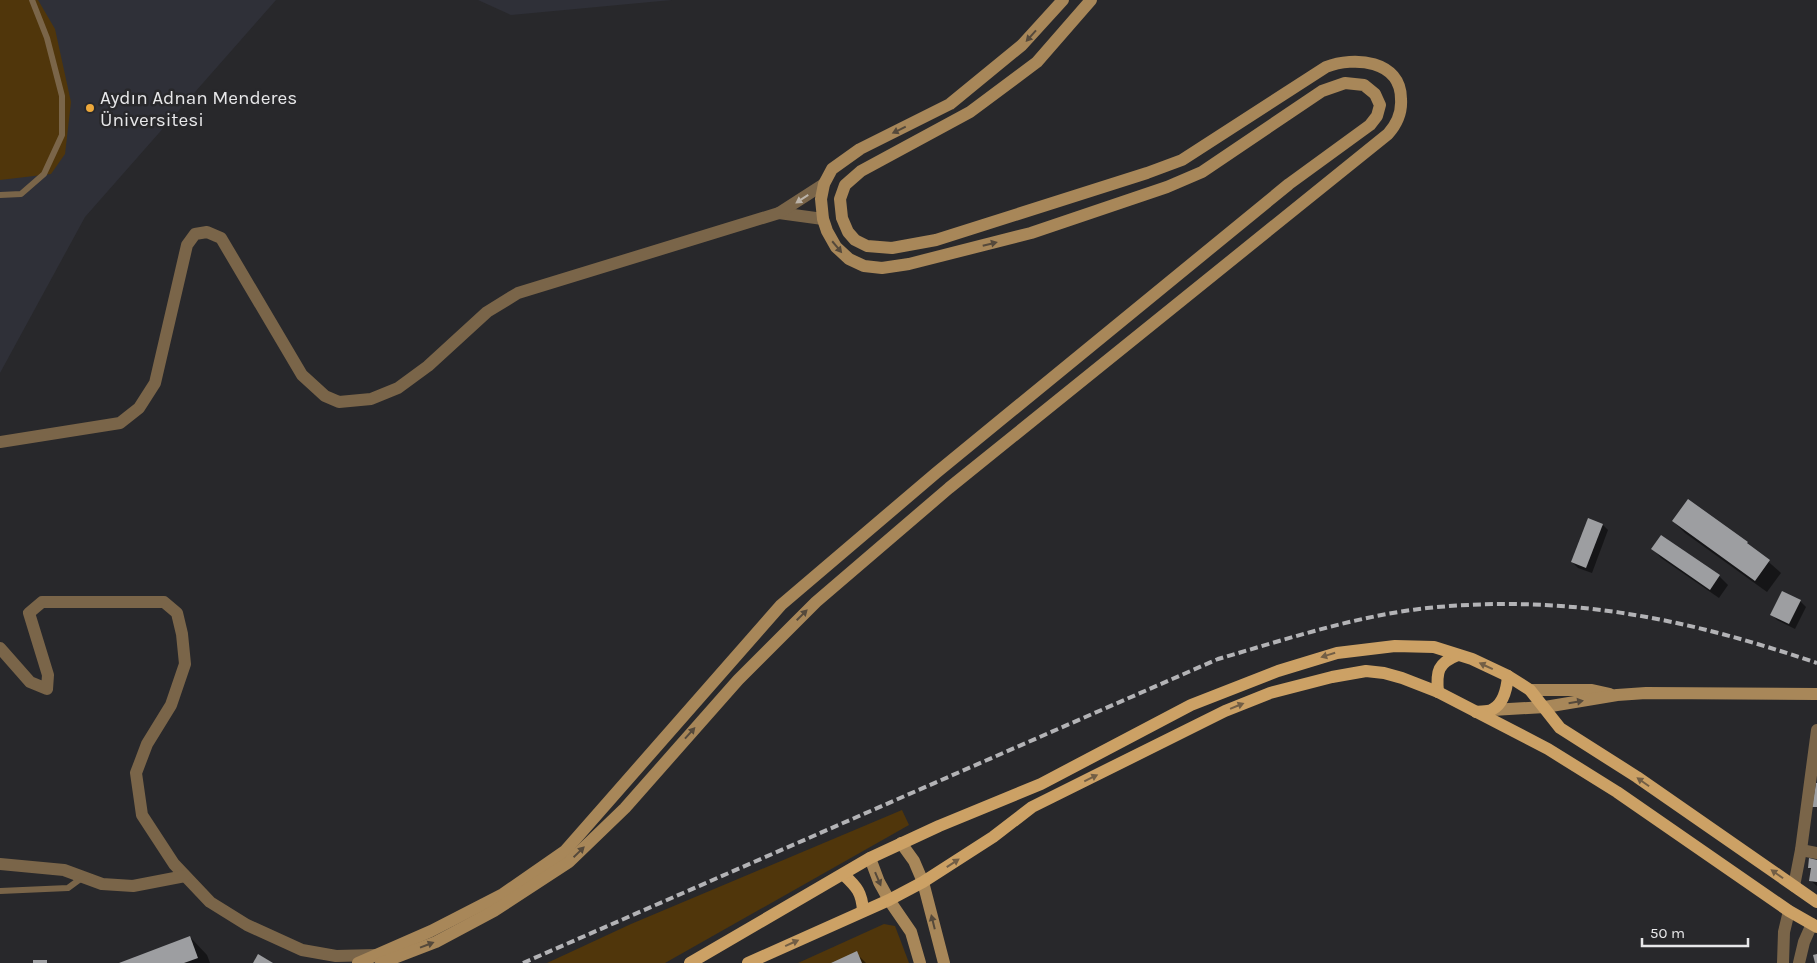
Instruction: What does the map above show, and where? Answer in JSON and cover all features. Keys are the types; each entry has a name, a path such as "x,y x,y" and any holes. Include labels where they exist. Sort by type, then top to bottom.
{"main road":[{"path":"690,963 844,875 870,858 901,843 1042,784 1191,705 1278,671 1337,653 1395,646 1434,647 1472,659 1508,676 1530,690 1560,728 1637,777 1817,902"},
{"path":"1438,692 1439,669 1445,660 1458,655"},
{"path":"748,963 888,900 923,882 993,837 1032,807 1225,711 1270,693 1332,677 1366,671 1402,678 1438,692 1548,749 1617,792 1789,911 1814,926"},
{"path":"1476,712 1492,710 1500,703 1507,688 1508,676"},
{"path":"844,875 856,886 862,898 863,911"}],"street":[{"path":"0,648 30,682 47,689 48,675 29,613 42,602 164,602 177,613 182,634 185,664 171,705 147,744 136,774 142,815 174,864 185,876 210,902 247,925 302,950 336,956 378,959 503,894 565,851 781,605 936,474 1289,184 1370,125 1377,116 1380,105 1375,94 1364,85 1345,83 1322,91 1202,172 1167,187 1031,233 909,264 882,268 864,266 849,259 836,247 823,219 821,199 824,184 832,169 860,149 950,104 1022,45 1063,0"},
{"path":"358,963 436,942 494,911 569,862 624,808 738,680 816,602 949,488 1396,126 1402,103 1399,82 1382,66 1351,61 1339,62 1326,67 1182,160 1147,173 936,240 892,248 867,246 855,240 848,232 842,218 840,199 845,185 862,171 970,112 1037,62 1091,0"},
{"path":"0,442 120,423 139,408 155,383 187,245 195,234 207,232 221,238 302,375 325,396 339,402 371,399 398,388 428,366 487,312 518,294 779,213 824,184"},
{"path":"779,213 823,219"},
{"path":"1530,690 1592,690 1617,695"},
{"path":"1492,710 1545,707 1617,695 1646,693 1817,694"},
{"path":"1794,886 1814,766 1817,730"},
{"path":"901,843 914,861 923,882 944,963"},
{"path":"1801,850 1817,853"},
{"path":"870,858 888,900 910,932 920,963"},
{"path":"0,864 64,870 102,884 133,886 185,876"},
{"path":"1783,963 1784,932 1789,911"},
{"path":"1799,963 1804,942 1814,926"}],"lane":[{"path":"0,195 21,194 44,174 62,135 62,96 47,38 32,0"},
{"path":"0,891 68,888 83,878"}],"shaded area":[{"name":"Aydın Adnan Menderes Üniversitesi","path":"0,0 276,0 85,217 0,373"},
{"path":"0,0 38,0 55,29 71,102 65,154 51,174 0,180"},
{"path":"478,0 672,0 511,15"},
{"path":"902,810 909,825 665,963 547,963 631,924"},
{"path":"884,924 895,926 909,963 798,963"}],"building":[{"path":"1688,499 1770,560 1755,581 1672,521"},
{"path":"1588,518 1603,524 1586,568 1571,562"},
{"path":"1661,535 1720,575 1710,590 1651,549"},
{"path":"1782,591 1801,600 1789,624 1770,615"},
{"path":"1816,783 1817,807 1812,807"},
{"path":"1809,858 1817,860 1817,882 1809,881 1811,868 1808,868"},
{"path":"190,936 198,958 184,963 119,963"},
{"path":"857,951 862,963 831,963"},
{"path":"258,954 273,963 253,963"},
{"path":"1817,954 1817,963 1815,963 1813,955"},
{"path":"33,960 47,960 47,963 33,963"}],"railway":[{"path":"523,963 1218,659 1348,622 1427,608 1479,604 1577,607 1673,622 1720,633 1817,663"}],"place":[{"name":"Aydın Adnan Menderes Üniversitesi","path":"90,108"}]}
